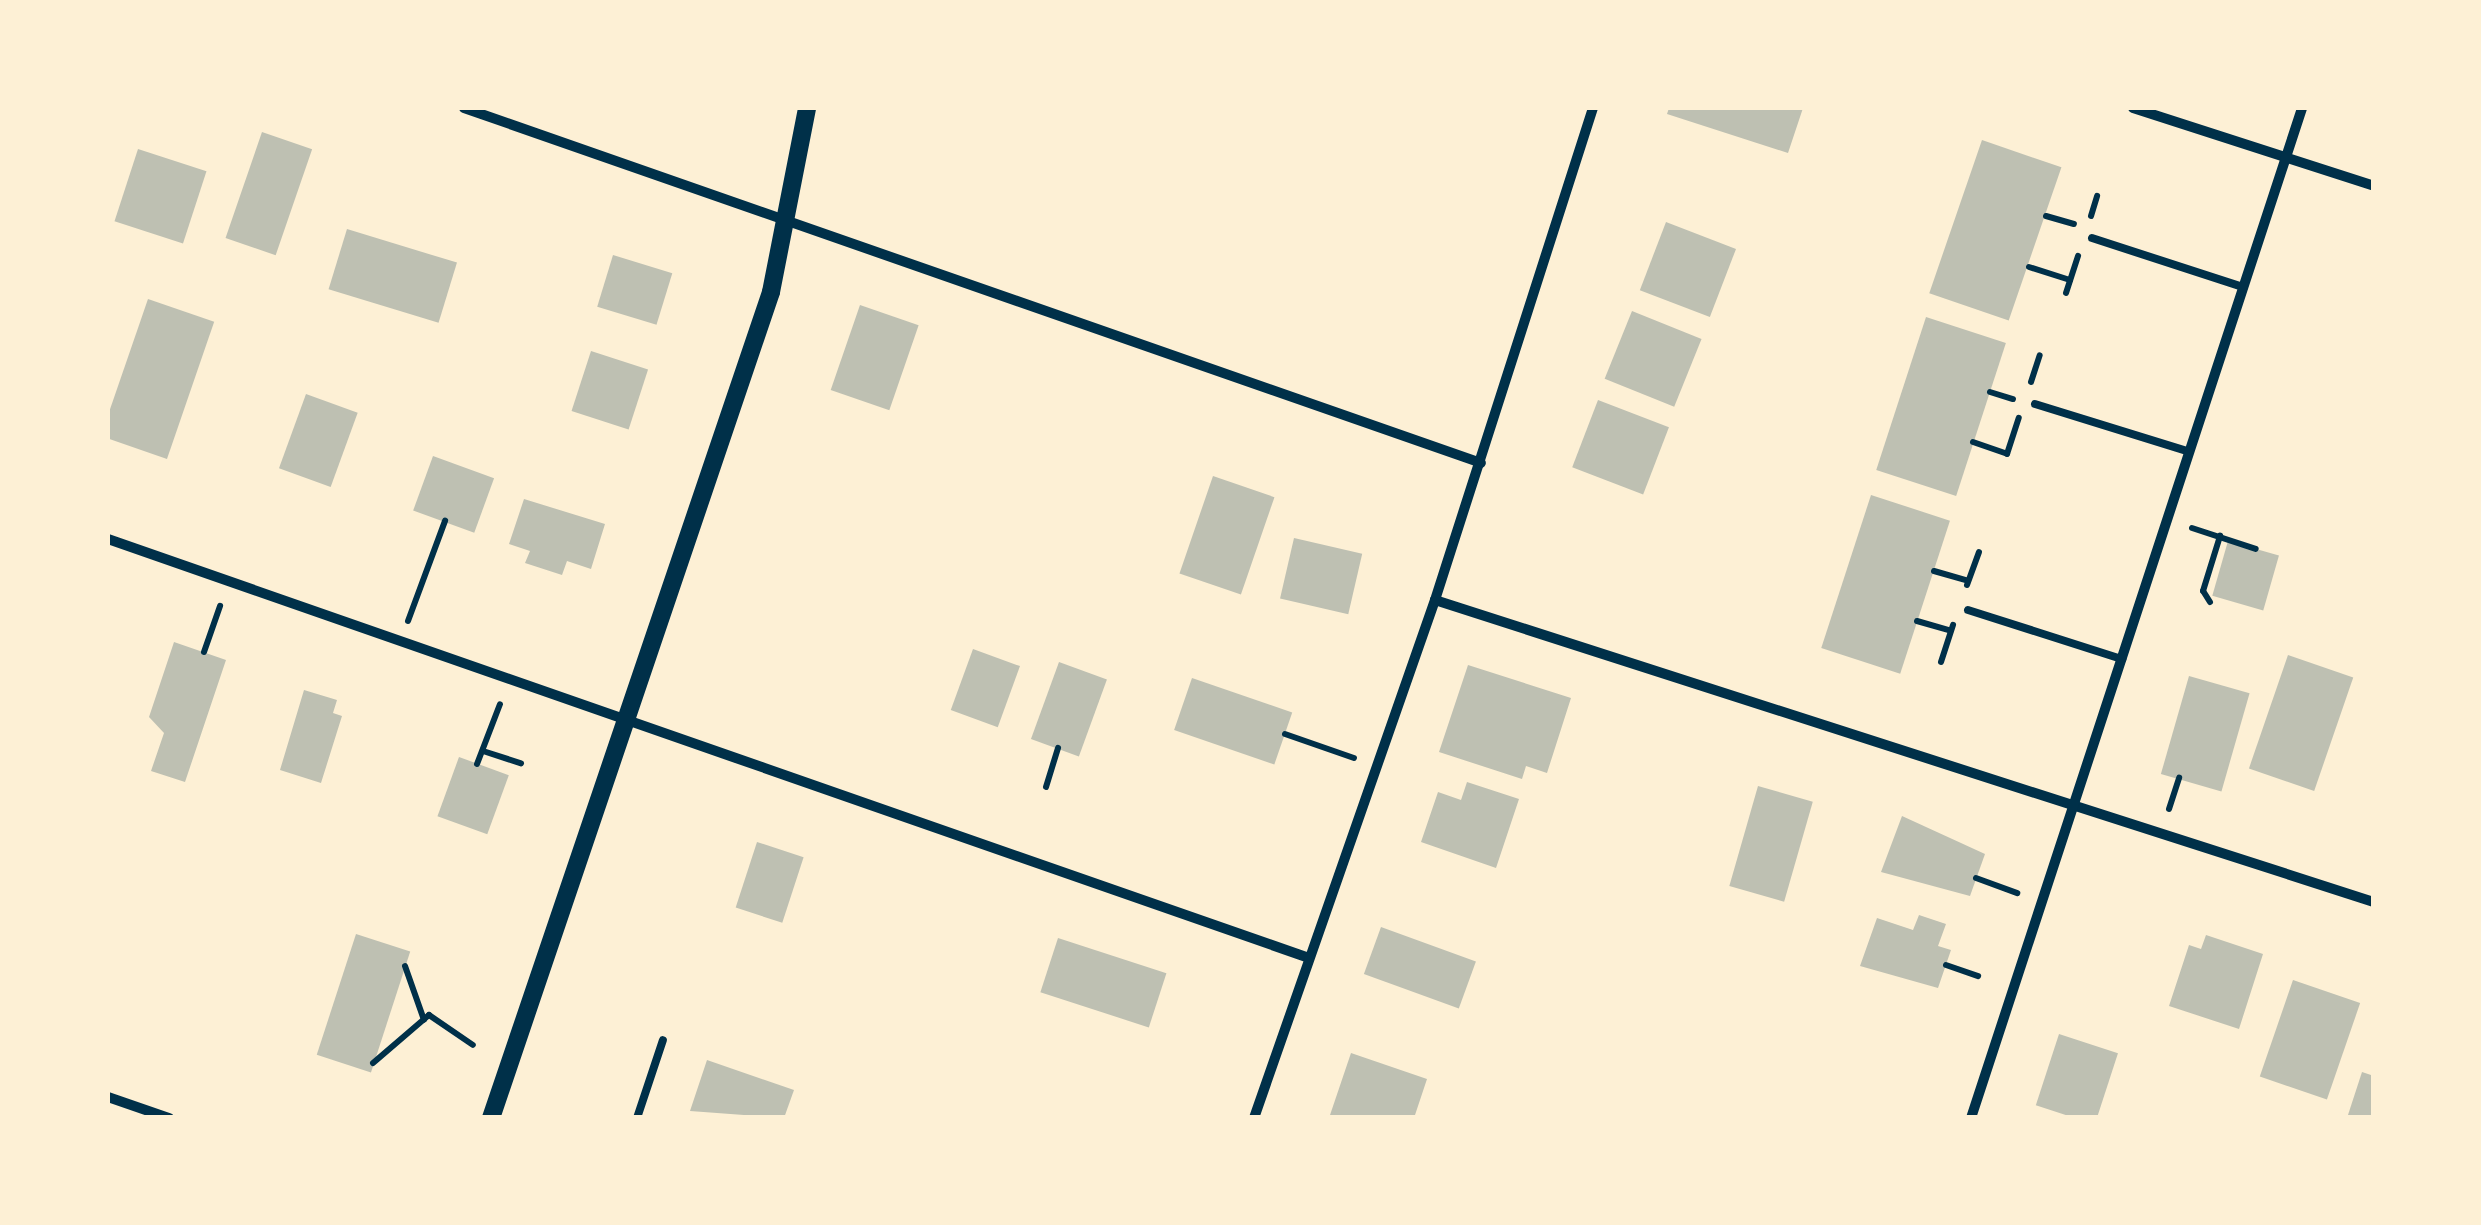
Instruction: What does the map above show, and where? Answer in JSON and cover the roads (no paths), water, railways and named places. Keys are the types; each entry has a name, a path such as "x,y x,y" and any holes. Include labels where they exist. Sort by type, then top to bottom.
{"street":[{"path":"464,108 1481,463"},
{"path":"491,1118 628,719 788,220 807,108"},
{"path":"1254,1118 1436,600 1592,108"},
{"path":"2133,108 2374,186"},
{"path":"1971,1118 2302,108"},
{"path":"108,539 1309,958"},
{"path":"1436,600 2374,902"},
{"path":"108,1097 169,1118"}],"lane":[{"path":"2092,238 2244,288"},
{"path":"2035,404 2190,452"},
{"path":"1968,610 2122,659"},
{"path":"637,1118 664,1040"}]}
